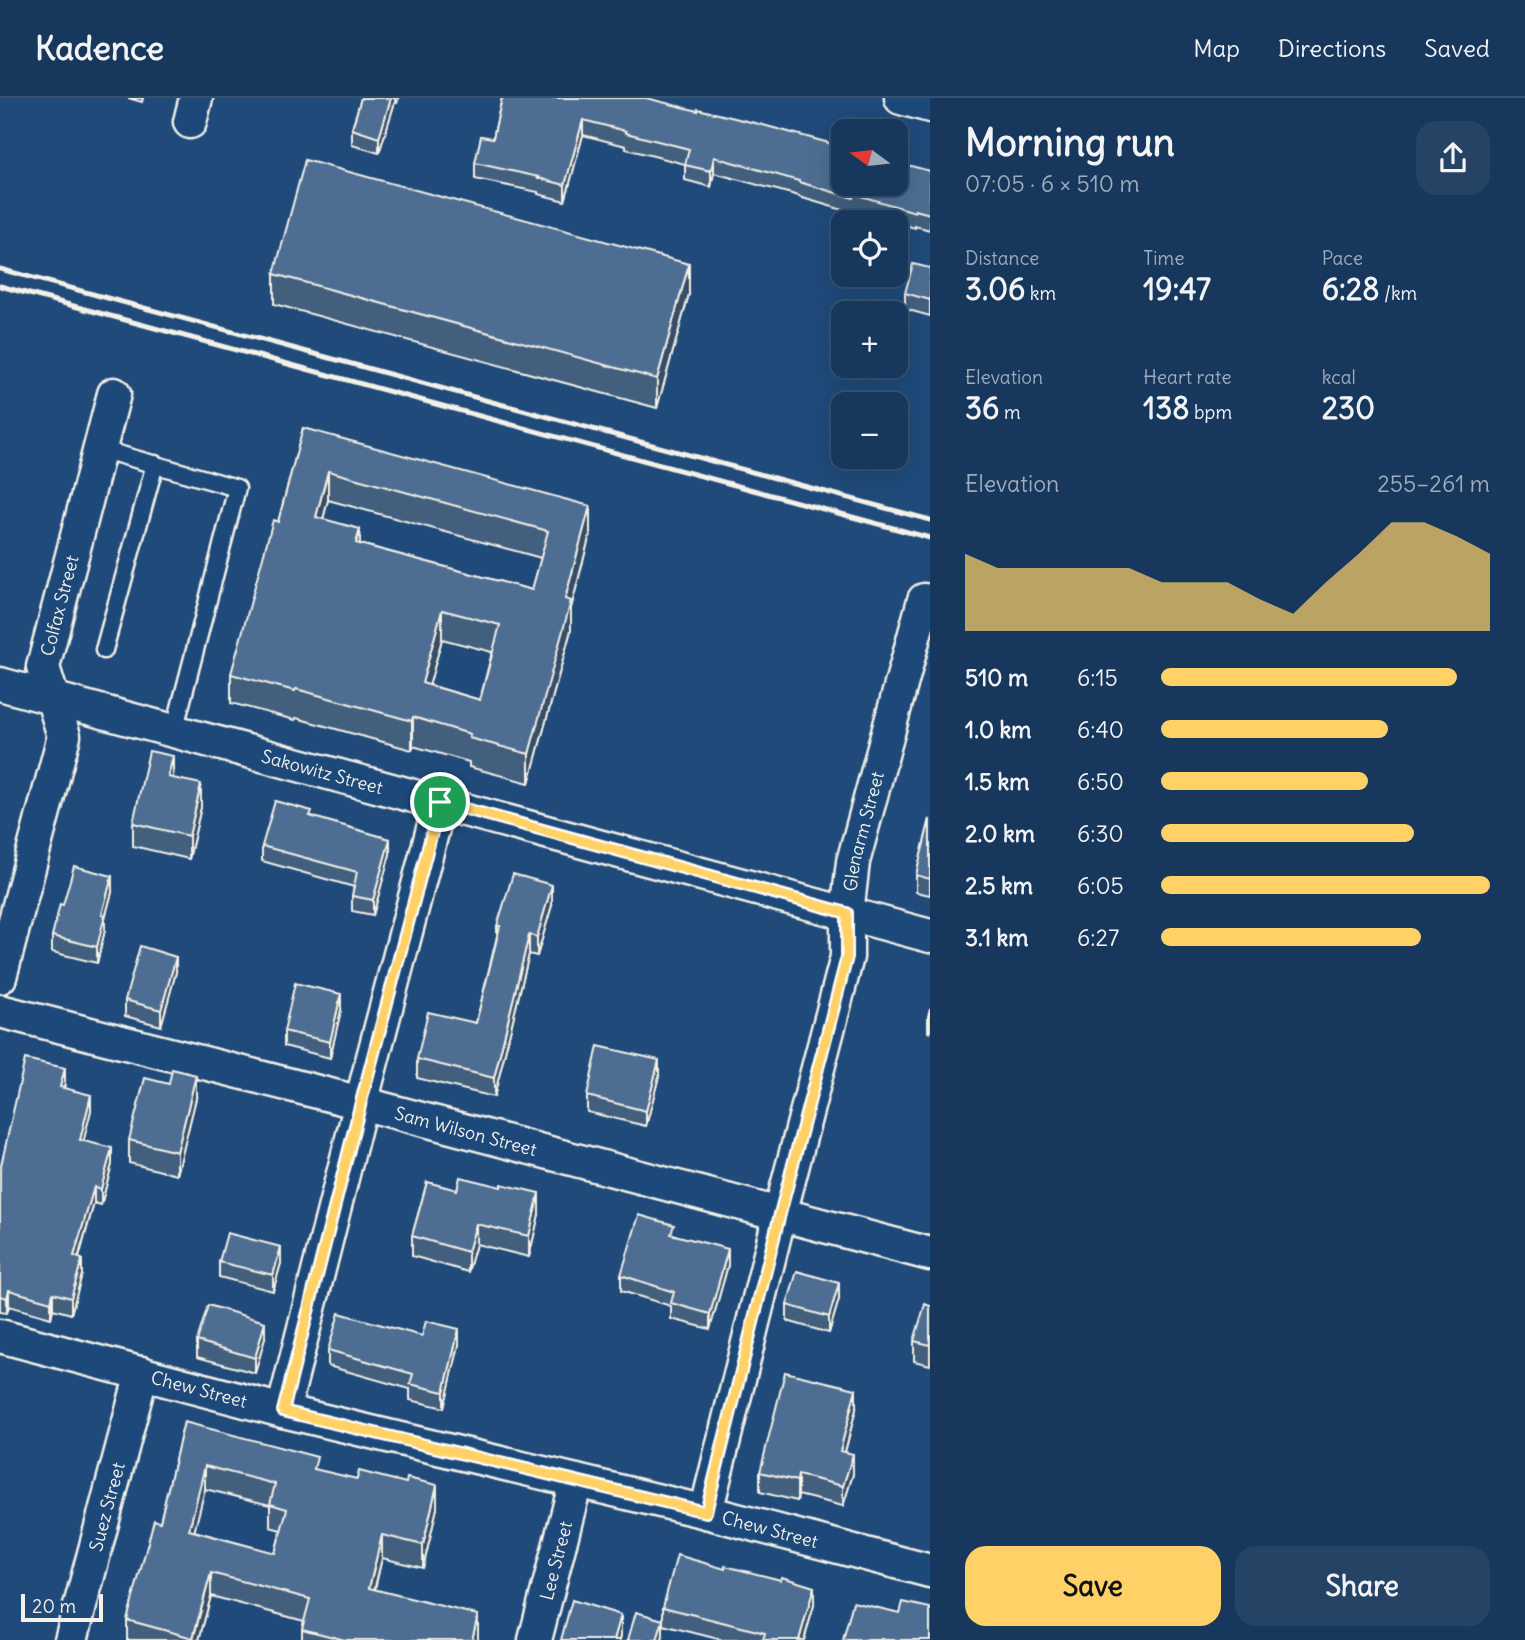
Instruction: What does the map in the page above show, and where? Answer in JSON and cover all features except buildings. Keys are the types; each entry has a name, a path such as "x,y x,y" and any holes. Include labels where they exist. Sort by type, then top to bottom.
{"street":[{"path":"901,98 930,106"},
{"name":"Colfax Street","path":"0,977 64,736 43,667 114,394"},
{"name":"Glenarm Street","path":"706,1512 847,957 847,913 853,862 924,600"},
{"name":"Sakowitz Street","path":"0,684 930,936"},
{"path":"283,1411 440,802"},
{"name":"Sam Wilson Street","path":"0,1011 361,1102 930,1254"},
{"name":"Chew Street","path":"0,1336 283,1411 706,1512 930,1571"},
{"name":"Suez Street","path":"71,1640 142,1373"},
{"name":"Lee Street","path":"535,1640 576,1481"}],"lane":[{"path":"100,449 237,488 174,731"},
{"path":"104,650 155,464"}],"railway":[{"path":"0,269 930,520"},
{"path":"0,286 930,538"}],"route":[{"path":"440,802 847,913 847,957 706,1512 283,1411 440,802"}]}
